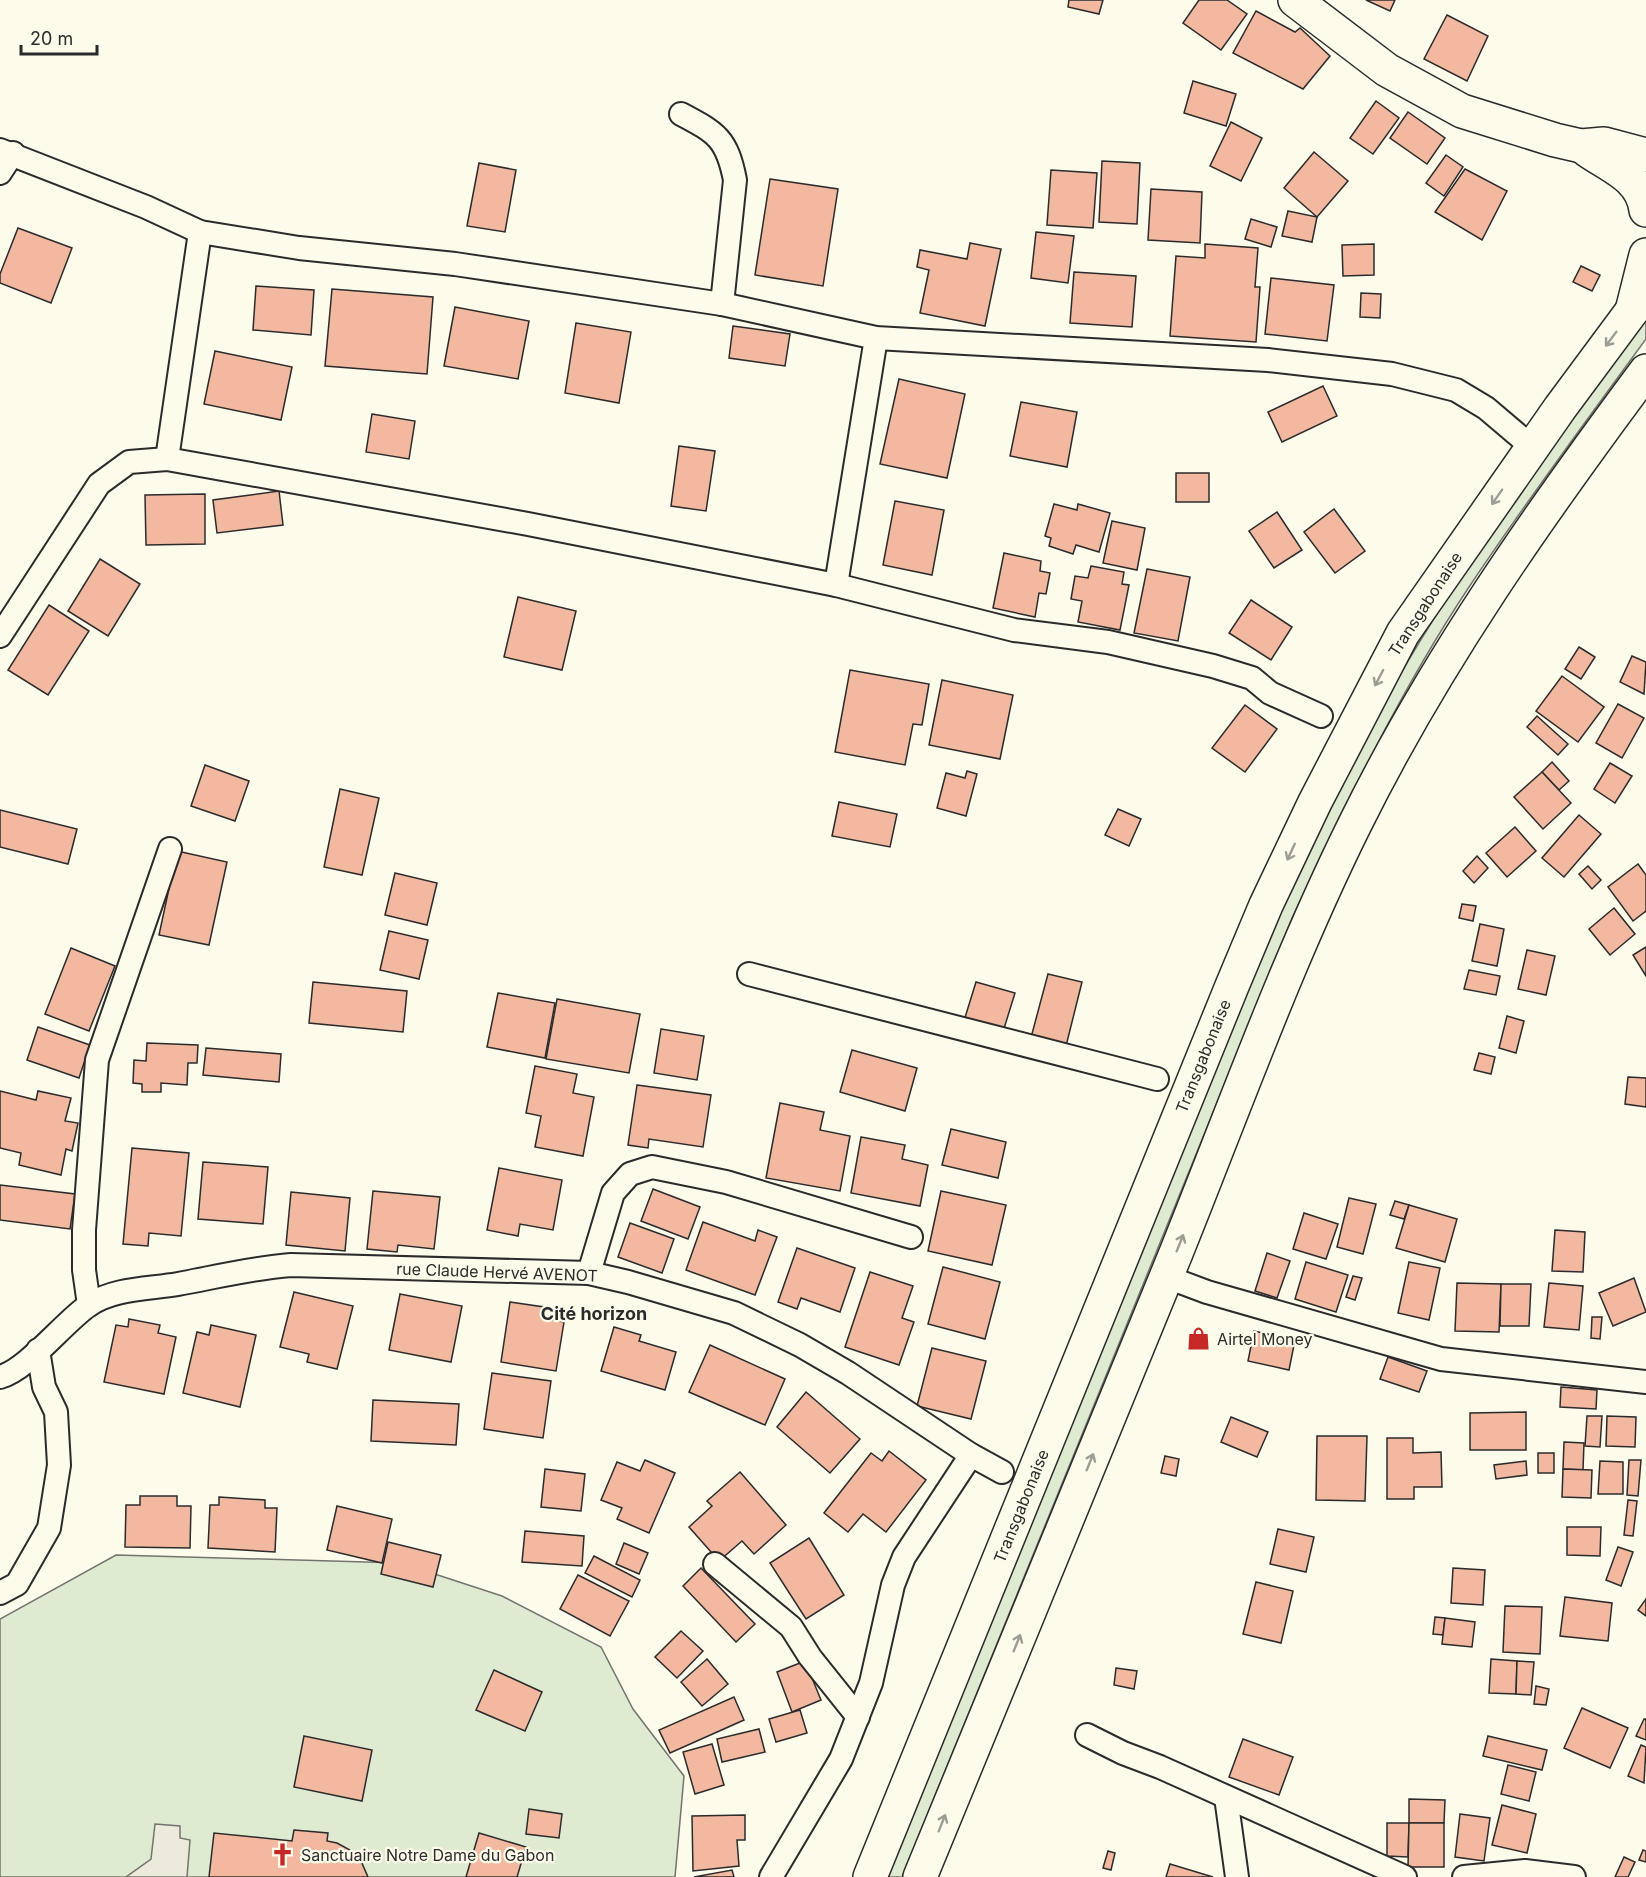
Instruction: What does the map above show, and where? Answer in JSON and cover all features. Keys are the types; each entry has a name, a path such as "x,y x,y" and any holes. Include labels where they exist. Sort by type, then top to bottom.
{"main road":[{"path":"1295,0 1387,70 1453,106 1496,123 1581,146 1618,168 1635,183 1645,202 1646,210"},
{"path":"1581,146 1604,144 1646,155"},
{"path":"1639,302 1646,255"},
{"name":"Transgabonaise","path":"870,1877 1266,905 1315,802 1403,633 1532,447 1639,302"},
{"path":"920,1877 1167,1277 1307,924 1356,822 1438,673 1483,598 1646,371"}],"street":[{"path":"681,114 709,129 724,141 732,161 735,180 722,304"},
{"path":"0,173 6,152 146,207 200,232 299,248 454,264 722,304 876,338 1268,360 1392,374 1456,390 1486,408 1532,447"},
{"path":"167,459 200,232"},
{"path":"836,585 876,338"},
{"path":"0,636 99,484 129,462 167,459 528,524 836,585 1014,630 1108,642 1213,666 1252,678 1270,693 1321,716"},
{"path":"89,1305 84,1270 84,1230 97,1060 170,849"},
{"path":"749,974 1157,1079"},
{"path":"589,1273 613,1193 630,1174 652,1167 726,1182 911,1237"},
{"name":"rue Claude Hervé AVENOT","path":"0,1377 38,1350 89,1305 112,1294 178,1284 250,1268 291,1265 589,1273 723,1310 753,1322 848,1373 971,1455 1002,1472"},
{"path":"1167,1277 1208,1292 1441,1359 1646,1382"},
{"path":"0,1593 17,1584 49,1528 51,1518 59,1465 56,1412 44,1388 38,1350"},
{"path":"771,1877 841,1759 870,1683 893,1585 904,1557 971,1455"},
{"path":"715,1564 791,1627 810,1657 858,1717"},
{"path":"1087,1735 1405,1877"},
{"path":"1226,1797 1237,1877"},
{"path":"1464,1877 1525,1871 1574,1877"}],"green space":[{"path":"1646,317 1646,339 1512,524 1444,626 1397,707 1333,832 1293,916 902,1877 887,1877 1224,1046 1280,915 1340,786 1403,670 1468,566"},
{"path":"116,1555 401,1563 502,1596 601,1647 633,1709 684,1776 675,1877 0,1877 0,1619"}],"shaded area":[{"path":"155,1824 180,1826 180,1838 190,1840 187,1877 126,1877 151,1859"}],"building":[{"path":"1069,0 1103,0 1099,14 1068,7"},
{"path":"1199,0 1227,0 1247,14 1221,50 1183,23"},
{"path":"1366,0 1395,0 1390,11"},
{"path":"1256,11 1295,32 1300,28 1330,56 1303,89 1233,53"},
{"path":"1447,15 1488,36 1467,81 1424,59"},
{"path":"1193,81 1236,94 1226,126 1184,113"},
{"path":"1376,101 1399,118 1373,154 1350,138"},
{"path":"1408,112 1445,138 1427,164 1390,138"},
{"path":"1231,122 1262,138 1241,181 1210,166"},
{"path":"1314,152 1348,181 1317,217 1284,188"},
{"path":"1446,155 1463,167 1444,196 1426,183"},
{"path":"1102,161 1140,163 1137,224 1099,222"},
{"path":"479,163 516,170 505,232 467,226"},
{"path":"1465,169 1507,191 1482,240 1435,212"},
{"path":"1051,170 1097,173 1093,228 1047,225"},
{"path":"770,179 838,189 823,286 755,275"},
{"path":"1151,189 1202,192 1200,243 1148,240"},
{"path":"1288,211 1317,217 1312,242 1282,236"},
{"path":"1251,219 1277,227 1271,247 1245,239"},
{"path":"18,228 72,248 51,303 0,283 0,274"},
{"path":"1036,232 1074,236 1068,283 1031,278"},
{"path":"970,243 1001,249 985,326 920,313 929,270 917,267 920,250 967,259"},
{"path":"1205,244 1258,248 1255,287 1260,287 1256,342 1170,336 1176,256 1205,258"},
{"path":"1374,244 1374,275 1343,276 1342,245"},
{"path":"1581,266 1600,275 1592,291 1573,282"},
{"path":"1074,272 1136,276 1132,327 1070,323"},
{"path":"1271,278 1334,285 1327,341 1265,334"},
{"path":"256,286 314,290 311,335 253,330"},
{"path":"332,289 433,297 427,374 325,366"},
{"path":"1361,293 1381,294 1380,318 1360,317"},
{"path":"455,307 529,321 518,379 444,366"},
{"path":"576,323 631,332 619,403 565,393"},
{"path":"733,326 790,334 785,366 729,358"},
{"path":"215,351 292,367 281,420 204,404"},
{"path":"899,379 965,394 947,478 880,464"},
{"path":"1323,386 1337,416 1282,442 1268,412"},
{"path":"1021,402 1077,412 1067,467 1010,456"},
{"path":"372,414 415,421 409,459 366,452"},
{"path":"679,446 715,451 706,511 671,506"},
{"path":"1176,473 1209,473 1209,502 1176,502"},
{"path":"279,491 283,525 217,533 213,500"},
{"path":"205,494 205,544 146,545 145,495"},
{"path":"895,501 944,510 932,575 883,565"},
{"path":"1054,504 1077,510 1078,504 1110,513 1099,552 1076,545 1073,554 1049,546 1051,538 1045,536"},
{"path":"1334,509 1365,551 1335,573 1304,532"},
{"path":"1277,512 1302,550 1274,568 1249,531"},
{"path":"1112,521 1145,528 1137,570 1103,563"},
{"path":"1004,553 1041,561 1040,571 1050,573 1046,594 1039,593 1035,617 993,608"},
{"path":"100,559 140,584 108,636 68,611"},
{"path":"1091,566 1124,572 1122,584 1129,585 1120,630 1078,622 1082,601 1071,599 1075,576 1088,578"},
{"path":"1147,569 1190,577 1178,641 1134,633"},
{"path":"518,597 576,611 562,670 504,657"},
{"path":"1251,600 1292,627 1271,660 1229,633"},
{"path":"49,605 89,631 48,695 8,670"},
{"path":"1579,647 1595,657 1581,679 1565,669"},
{"path":"1632,656 1646,662 1644,694 1620,682"},
{"path":"850,670 929,684 922,725 913,724 905,765 835,752"},
{"path":"1562,676 1604,707 1578,742 1536,711"},
{"path":"942,680 1013,695 1000,759 929,745"},
{"path":"1618,704 1644,718 1622,758 1596,743"},
{"path":"1245,705 1277,729 1245,772 1212,748"},
{"path":"1537,716 1568,744 1558,755 1527,727"},
{"path":"1552,762 1569,781 1559,790 1542,772"},
{"path":"1610,763 1632,776 1615,803 1594,789"},
{"path":"205,765 249,781 235,821 191,806"},
{"path":"967,771 977,774 966,816 937,808 946,773 965,778"},
{"path":"1542,772 1571,803 1543,829 1514,797"},
{"path":"340,789 379,798 362,875 324,867"},
{"path":"839,802 897,814 890,847 832,836"},
{"path":"1118,809 1141,819 1129,846 1105,835"},
{"path":"0,810 77,829 68,864 0,847"},
{"path":"1579,815 1601,834 1564,877 1542,858"},
{"path":"1515,827 1536,851 1507,877 1486,853"},
{"path":"177,851 227,862 209,945 159,935"},
{"path":"1477,856 1488,868 1474,883 1463,871"},
{"path":"1638,864 1646,875 1646,911 1633,921 1608,887"},
{"path":"1588,866 1601,880 1592,889 1579,874"},
{"path":"395,873 437,883 427,925 385,915"},
{"path":"1462,904 1476,906 1473,921 1459,918"},
{"path":"1614,908 1635,934 1610,955 1589,929"},
{"path":"1480,924 1504,929 1497,966 1472,961"},
{"path":"389,931 428,940 419,979 380,970"},
{"path":"1646,947 1646,976 1633,955"},
{"path":"71,948 115,966 89,1031 45,1014"},
{"path":"1527,950 1555,956 1546,995 1518,989"},
{"path":"1469,970 1500,976 1496,995 1464,989"},
{"path":"1048,974 1082,982 1064,1054 1029,1045"},
{"path":"313,982 407,991 403,1032 309,1023"},
{"path":"976,982 1015,993 1002,1035 963,1024"},
{"path":"498,993 555,1003 545,1058 487,1047"},
{"path":"557,999 640,1014 629,1073 546,1059"},
{"path":"1507,1016 1524,1021 1516,1053 1499,1048"},
{"path":"38,1027 90,1045 79,1078 27,1060"},
{"path":"661,1029 704,1036 697,1080 654,1073"},
{"path":"147,1043 198,1045 197,1063 188,1063 187,1085 161,1083 161,1092 142,1092 142,1084 133,1083 134,1060 146,1061"},
{"path":"206,1048 281,1054 279,1082 203,1075"},
{"path":"852,1050 917,1068 905,1111 840,1092"},
{"path":"1479,1053 1495,1057 1491,1074 1474,1070"},
{"path":"535,1066 577,1074 573,1093 594,1097 583,1156 535,1147 541,1116 526,1113"},
{"path":"1628,1077 1646,1078 1646,1107 1625,1104"},
{"path":"637,1085 711,1095 703,1147 649,1139 648,1148 628,1145"},
{"path":"0,1091 36,1100 38,1091 71,1098 65,1121 78,1123 72,1151 66,1149 61,1175 19,1165 21,1153 0,1148"},
{"path":"780,1103 824,1112 820,1130 850,1136 840,1191 766,1178"},
{"path":"951,1129 1006,1142 998,1178 942,1165"},
{"path":"861,1137 905,1145 902,1159 928,1165 920,1206 851,1193"},
{"path":"132,1148 189,1153 181,1236 149,1233 148,1246 123,1244"},
{"path":"203,1162 268,1167 263,1224 198,1219"},
{"path":"499,1168 562,1180 553,1230 520,1224 518,1236 487,1230"},
{"path":"0,1185 75,1194 70,1229 0,1220"},
{"path":"653,1189 700,1207 688,1239 641,1221"},
{"path":"373,1191 440,1197 434,1249 398,1245 397,1252 367,1249"},
{"path":"941,1191 1006,1205 992,1265 928,1251"},
{"path":"291,1192 350,1198 345,1251 286,1245"},
{"path":"1349,1198 1376,1204 1363,1254 1337,1247"},
{"path":"1395,1201 1409,1205 1404,1219 1390,1215"},
{"path":"1409,1205 1457,1219 1445,1262 1396,1248"},
{"path":"1304,1213 1338,1224 1326,1259 1293,1249"},
{"path":"703,1222 755,1241 758,1230 777,1237 755,1295 686,1270"},
{"path":"630,1223 674,1239 662,1273 618,1257"},
{"path":"1555,1230 1585,1232 1583,1272 1552,1271"},
{"path":"797,1248 855,1268 840,1312 801,1298 797,1309 778,1302"},
{"path":"1267,1253 1290,1261 1277,1298 1255,1291"},
{"path":"1306,1262 1348,1275 1336,1312 1295,1299"},
{"path":"1409,1262 1440,1268 1429,1320 1398,1313"},
{"path":"943,1267 1000,1282 985,1339 928,1324"},
{"path":"870,1272 913,1286 902,1318 914,1322 899,1365 845,1347"},
{"path":"1353,1276 1362,1278 1355,1300 1346,1297"},
{"path":"1634,1278 1646,1312 1613,1326 1599,1293"},
{"path":"1457,1283 1501,1284 1499,1332 1455,1331"},
{"path":"1549,1283 1583,1286 1579,1330 1544,1327"},
{"path":"1501,1284 1531,1284 1529,1326 1500,1326"},
{"path":"294,1292 353,1306 337,1369 307,1362 309,1354 280,1347"},
{"path":"400,1294 462,1306 451,1362 389,1350"},
{"path":"510,1302 544,1307 543,1318 564,1322 556,1371 501,1362"},
{"path":"1592,1317 1602,1317 1600,1339 1591,1338"},
{"path":"129,1319 160,1325 158,1333 176,1337 164,1394 104,1382 116,1325 128,1327"},
{"path":"211,1325 256,1335 240,1407 183,1393 197,1332 209,1335"},
{"path":"614,1327 641,1335 639,1341 676,1352 665,1390 601,1371"},
{"path":"1254,1331 1295,1340 1289,1370 1248,1361"},
{"path":"710,1345 785,1379 765,1425 689,1392"},
{"path":"932,1348 986,1361 971,1419 917,1406"},
{"path":"1388,1357 1427,1371 1419,1392 1380,1379"},
{"path":"492,1373 551,1381 543,1438 484,1429"},
{"path":"1561,1387 1597,1390 1596,1409 1560,1407"},
{"path":"806,1392 860,1439 830,1473 777,1427"},
{"path":"373,1400 459,1404 456,1445 371,1441"},
{"path":"1526,1412 1526,1450 1470,1450 1470,1413"},
{"path":"1587,1416 1602,1416 1600,1447 1585,1446"},
{"path":"1607,1416 1636,1417 1635,1447 1606,1446"},
{"path":"1231,1417 1268,1432 1257,1457 1221,1442"},
{"path":"1317,1436 1367,1436 1365,1501 1316,1500"},
{"path":"1387,1438 1413,1438 1413,1453 1441,1452 1442,1487 1414,1487 1414,1499 1387,1499"},
{"path":"1564,1442 1584,1443 1583,1470 1563,1469"},
{"path":"889,1451 926,1480 886,1532 863,1514 848,1532 824,1513 871,1453 882,1461"},
{"path":"1538,1453 1554,1453 1554,1473 1538,1473"},
{"path":"1165,1456 1179,1459 1176,1476 1161,1473"},
{"path":"645,1460 675,1473 649,1533 617,1519 622,1508 601,1500 617,1462 640,1471"},
{"path":"1629,1460 1641,1460 1638,1496 1627,1495"},
{"path":"1526,1461 1527,1475 1496,1479 1494,1465"},
{"path":"1600,1461 1623,1462 1623,1494 1598,1494"},
{"path":"545,1469 585,1474 581,1511 541,1507"},
{"path":"1563,1469 1592,1470 1591,1498 1562,1497"},
{"path":"740,1472 786,1525 754,1554 742,1541 719,1561 689,1527 712,1506 707,1501"},
{"path":"140,1496 177,1496 177,1506 191,1506 190,1548 125,1547 126,1505 140,1505"},
{"path":"219,1497 265,1500 265,1508 277,1508 275,1552 208,1548 210,1505 219,1505"},
{"path":"1628,1500 1637,1501 1633,1536 1624,1535"},
{"path":"337,1506 392,1519 382,1563 327,1550"},
{"path":"1567,1527 1601,1527 1600,1556 1567,1555"},
{"path":"1278,1529 1314,1537 1306,1572 1270,1564"},
{"path":"525,1531 584,1536 582,1566 522,1562"},
{"path":"809,1538 844,1595 806,1619 770,1563"},
{"path":"388,1542 441,1555 433,1587 381,1574"},
{"path":"624,1543 648,1553 639,1574 616,1564"},
{"path":"1618,1547 1633,1552 1621,1586 1606,1580"},
{"path":"594,1556 640,1580 632,1597 585,1573"},
{"path":"701,1568 755,1624 736,1642 683,1586"},
{"path":"1453,1568 1485,1570 1483,1605 1451,1603"},
{"path":"578,1575 629,1601 610,1636 560,1609"},
{"path":"1256,1582 1293,1591 1281,1643 1243,1634"},
{"path":"1565,1597 1612,1603 1608,1641 1560,1636"},
{"path":"1646,1599 1646,1616 1638,1610"},
{"path":"1505,1606 1542,1607 1540,1654 1503,1652"},
{"path":"1435,1617 1445,1618 1443,1635 1433,1634"},
{"path":"1445,1618 1475,1622 1472,1647 1442,1644"},
{"path":"681,1631 703,1651 677,1678 655,1657"},
{"path":"707,1659 728,1684 702,1706 681,1682"},
{"path":"1491,1659 1517,1661 1516,1694 1489,1693"},
{"path":"805,1661 821,1700 792,1712 777,1672"},
{"path":"1517,1661 1534,1662 1531,1695 1516,1694"},
{"path":"1116,1668 1137,1671 1134,1689 1114,1685"},
{"path":"494,1670 542,1692 525,1731 476,1710"},
{"path":"1536,1686 1549,1689 1546,1705 1534,1704"},
{"path":"734,1697 744,1720 670,1753 659,1730"},
{"path":"1582,1708 1628,1728 1610,1768 1564,1748"},
{"path":"800,1710 807,1733 776,1742 769,1719"},
{"path":"1646,1719 1646,1740 1636,1736"},
{"path":"759,1729 765,1752 722,1762 717,1739"},
{"path":"304,1736 372,1750 362,1801 294,1787"},
{"path":"1488,1736 1547,1750 1542,1770 1483,1756"},
{"path":"1243,1739 1293,1757 1279,1795 1229,1777"},
{"path":"712,1744 724,1785 695,1794 683,1752"},
{"path":"1641,1745 1646,1747 1644,1783 1628,1776"},
{"path":"1508,1765 1536,1772 1529,1801 1501,1794"},
{"path":"1409,1799 1445,1800 1444,1823 1409,1823"},
{"path":"1502,1805 1536,1814 1527,1853 1492,1845"},
{"path":"529,1809 562,1814 559,1838 526,1834"},
{"path":"1460,1814 1490,1818 1484,1861 1455,1857"},
{"path":"745,1815 745,1840 737,1840 739,1866 693,1871 692,1816"},
{"path":"1387,1823 1409,1823 1408,1857 1387,1856"},
{"path":"1409,1823 1444,1823 1444,1867 1408,1867"},
{"name":"Sanctuaire Notre Dame du Gabon","path":"294,1830 328,1833 327,1841 350,1850 361,1861 368,1877 209,1877 214,1833 292,1841"},
{"path":"479,1833 526,1847 517,1877 466,1877"},
{"path":"1643,1850 1646,1851 1646,1862 1639,1860"},
{"path":"1108,1851 1115,1853 1111,1870 1103,1868"},
{"path":"1624,1857 1635,1862 1628,1877 1615,1877"},
{"path":"1170,1864 1213,1877 1166,1877"},
{"path":"732,1870 734,1877 694,1877"}],"place":[{"name":"Airtel Money","path":"1199,1339"},
{"name":"Sanctuaire Notre Dame du Gabon","path":"283,1855"}],"district":[{"name":"Cité horizon","path":"594,1313"}]}
